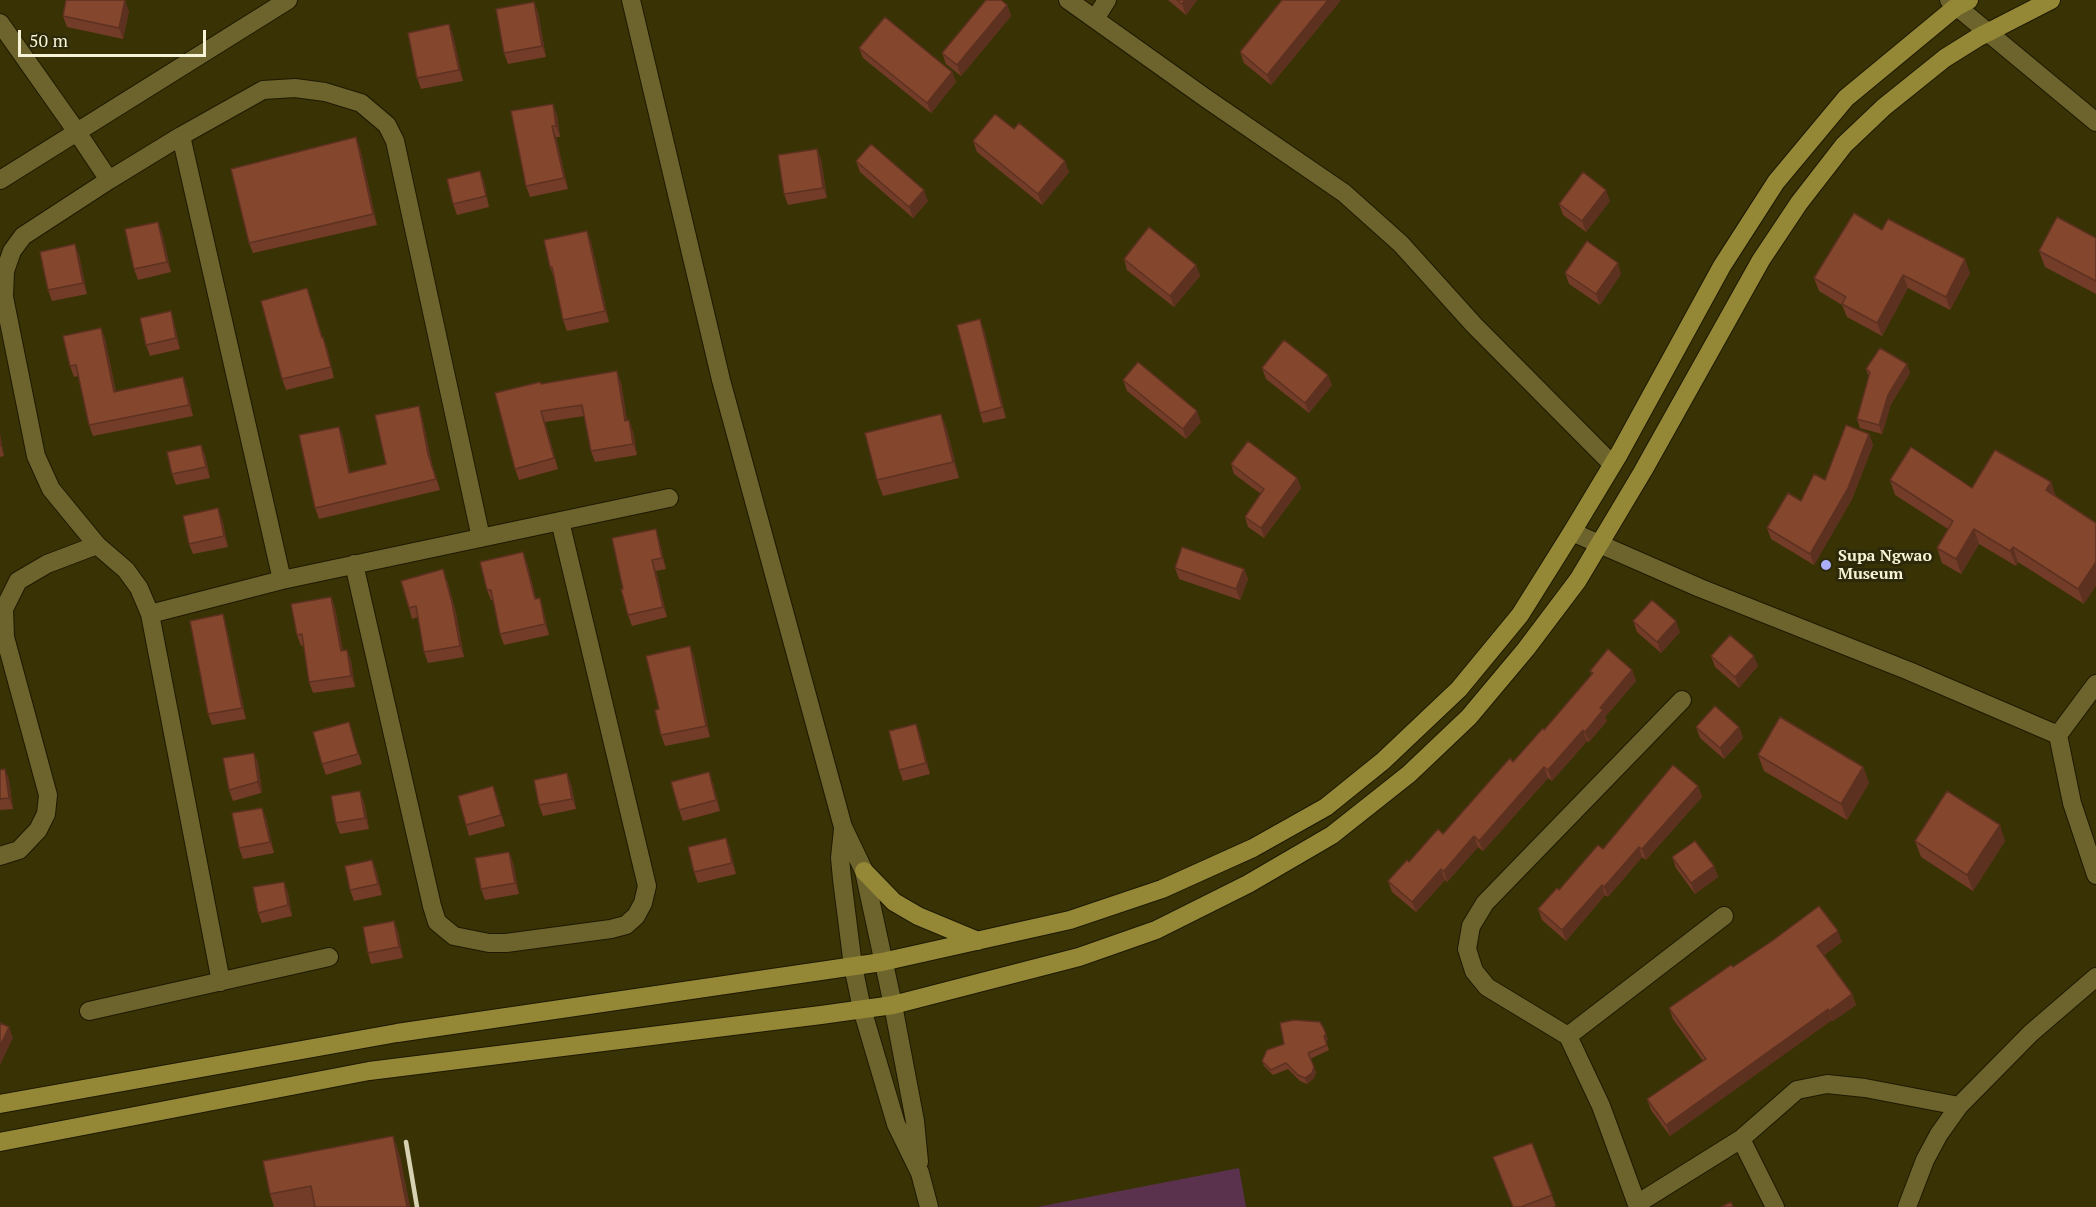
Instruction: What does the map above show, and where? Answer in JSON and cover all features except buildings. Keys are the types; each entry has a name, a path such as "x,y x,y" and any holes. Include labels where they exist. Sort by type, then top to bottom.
{"main road":[{"path":"0,1142 369,1071 893,1005 1079,957 1156,930 1248,884 1332,835 1409,774 1469,717 1526,649 1578,580 1643,471 1761,260 1805,195 1844,145 1884,107 1946,58 1987,33 2051,0"},
{"path":"0,1104 397,1033 882,962 978,941 1070,920 1162,889 1253,848 1326,807 1383,761 1459,689 1520,615 1612,464 1722,266 1776,182 1846,98 1958,2"},
{"path":"864,871 894,902 978,941"}],"street":[{"path":"0,180 288,0"},
{"path":"631,0 721,380 843,827 864,871 912,1103 920,1173 929,1207"},
{"path":"1068,0 1344,193 1401,244 1474,325 1612,464"},
{"path":"1095,19 1107,0"},
{"path":"1958,2 1987,33 2096,122"},
{"path":"0,23 109,180"},
{"path":"220,982 150,614 139,588 126,570 97,545 51,489 36,456 4,297 5,271 12,251 23,236 109,180 263,90 295,88 325,92 361,103 387,125 395,141 481,538"},
{"path":"181,136 282,580"},
{"path":"150,614 282,580 669,498"},
{"path":"354,564 437,922 454,936 489,943 611,929 626,925 636,916 643,903 647,886 560,521"},
{"path":"1572,532 1700,588 1909,671 2058,735"},
{"path":"0,856 19,850 38,830 46,814 48,795 5,637 4,609 18,581 47,564 97,545"},
{"path":"2096,684 2058,735 2072,803 2096,875"},
{"path":"1682,700 1485,903 1471,926 1467,949 1474,971 1486,987 1568,1036 1601,1106 1637,1206 1741,1139 1797,1090 1827,1084 1865,1088 1959,1106"},
{"path":"843,827 840,858 853,966 862,1009 896,1124 920,1173"},
{"path":"1568,1036 1724,916"},
{"path":"89,1011 329,957"},
{"path":"1907,1207 1925,1160 1939,1134 1959,1106 2031,1033 2096,977"},
{"path":"1741,1139 1775,1207"}],"shaded area":[{"path":"1239,1168 1246,1207 1037,1207"}],"railway":[{"path":"406,1142 417,1207"}],"place":[{"name":"Supa Ngwao Museum","path":"1826,565"}]}
